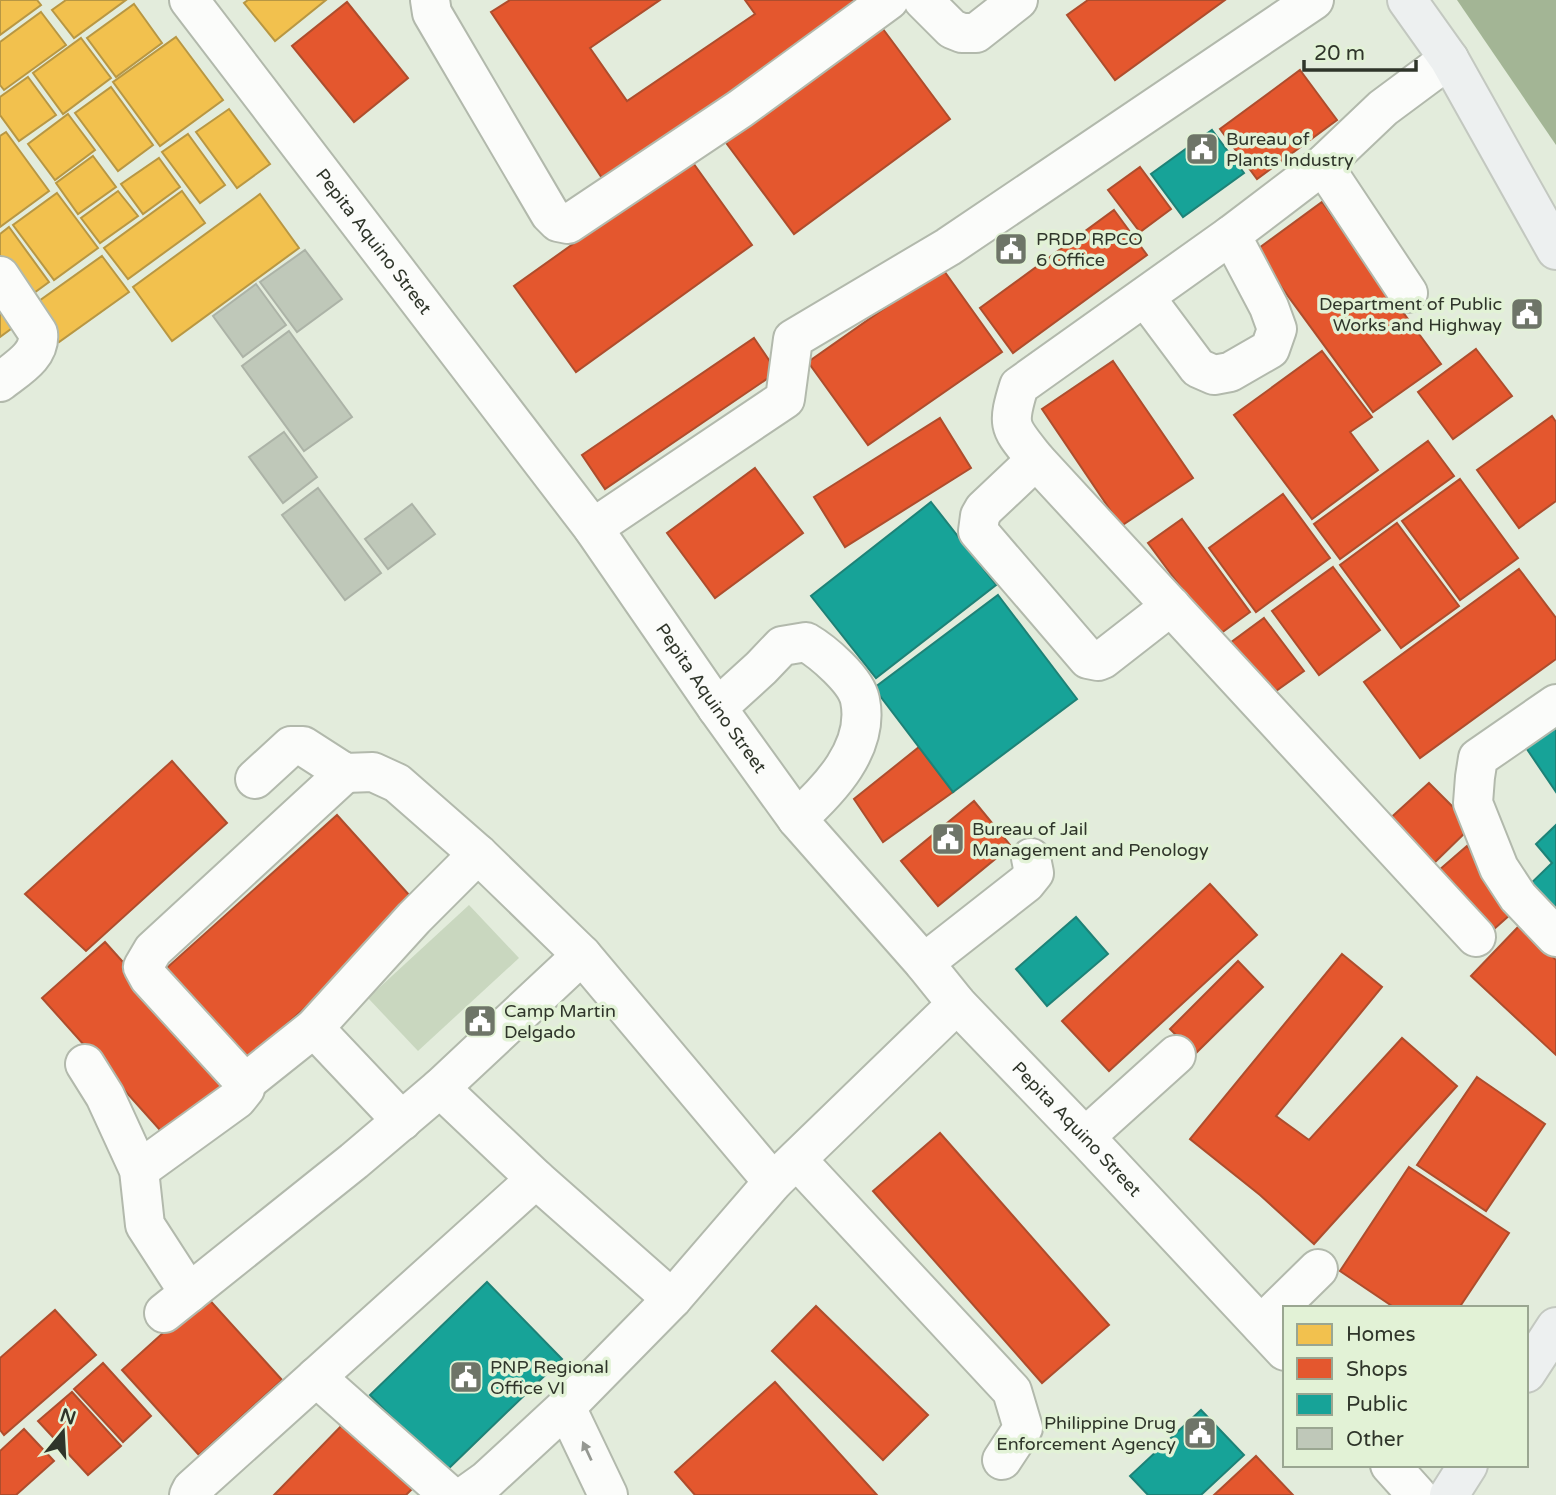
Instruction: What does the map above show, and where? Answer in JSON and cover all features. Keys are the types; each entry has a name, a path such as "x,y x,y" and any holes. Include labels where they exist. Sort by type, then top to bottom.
{"main road":[{"path":"1407,0 1449,59 1556,250"},
{"path":"1528,1370 1556,1326"},
{"path":"1448,1495 1467,1467"}],"street":[{"name":"Pepita Aquino Street","path":"189,0 593,528 797,819 957,1004 1273,1338"},
{"path":"430,0 432,13 550,214 558,222 568,224 740,109 889,0"},
{"path":"923,0 952,29 962,33 976,33 1018,0"},
{"path":"593,528 785,399 793,340 948,247 1314,0"},
{"path":"1449,59 1382,108 1323,165 1231,235 1019,386 1012,410 1013,430 1036,460 1476,937"},
{"path":"1323,165 1408,293"},
{"path":"1145,297 1198,368 1214,375 1230,372 1270,349 1277,328 1269,307 1231,235"},
{"path":"0,276 39,338 32,356 0,382"},
{"path":"1036,460 984,509 978,531 1088,659 1103,659 1171,606"},
{"path":"717,708 782,646 806,642 822,652 852,685 860,698 860,735 841,771 822,796 797,819"},
{"path":"1556,704 1478,758 1473,803 1499,868 1518,897 1556,937"},
{"path":"255,779 291,746 303,746 345,773 373,772 397,783 478,854 582,955 785,1171 1012,1391 1023,1428 1002,1460"},
{"path":"139,1170 237,1099 245,1089 245,1083 149,978 143,967 153,950 345,773"},
{"path":"245,1083 314,1028 414,918 478,854"},
{"path":"924,963 1027,883 1034,873 1031,858"},
{"path":"85,1064 105,1097 139,1170 145,1225 177,1303 402,1121 582,955"},
{"path":"490,1490 566,1407 672,1299 785,1171 957,1004"},
{"path":"314,1028 402,1121"},
{"path":"1085,1137 1176,1055"},
{"path":"440,1088 536,1179 672,1299"},
{"path":"189,1495 192,1489 536,1179"},
{"path":"1294,1306 1318,1269"},
{"path":"1273,1338 1283,1323"},
{"path":"316,1377 449,1495"},
{"path":"566,1407 608,1495"},
{"path":"1392,1467 1417,1495"}],"shaded area":[{"path":"1457,0 1556,0 1556,145"},
{"path":"469,905 519,958 418,1051 368,998"}],"building: Homes":[{"path":"0,0 37,0 41,5 0,35"},
{"path":"66,0 126,0 74,38 52,10"},
{"path":"248,0 326,0 275,41 244,3"},
{"path":"134,4 162,43 116,77 87,38"},
{"path":"41,12 66,45 4,90 0,85 0,42"},
{"path":"176,37 223,100 160,146 113,82"},
{"path":"81,38 111,78 63,114 33,73"},
{"path":"28,77 56,115 19,141 0,115 0,97"},
{"path":"111,87 153,145 118,171 75,113"},
{"path":"229,109 270,164 237,188 196,132"},
{"path":"68,114 95,150 55,180 28,144"},
{"path":"6,132 49,191 0,227 0,136"},
{"path":"188,134 225,185 200,203 162,152"},
{"path":"93,156 116,187 78,214 56,183"},
{"path":"159,158 180,187 143,214 121,184"},
{"path":"118,191 138,216 100,243 81,218"},
{"path":"182,191 205,223 128,279 104,248"},
{"path":"57,193 98,248 54,280 13,225"},
{"path":"260,194 299,248 172,341 133,287"},
{"path":"9,227 49,282 27,298 0,261 0,234"},
{"path":"102,256 129,292 59,342 32,306"},
{"path":"0,305 15,326 0,337"}],"building: Shops":[{"path":"510,0 660,0 590,48 627,101 755,14 745,0 871,0 602,178 491,12"},
{"path":"1088,0 1225,0 1115,80 1067,15"},
{"path":"347,2 408,78 354,122 292,46"},
{"path":"880,25 950,119 794,234 724,140"},
{"path":"1300,70 1337,120 1257,179 1220,129"},
{"path":"691,160 752,245 576,372 514,286"},
{"path":"1140,167 1171,209 1140,232 1108,190"},
{"path":"1322,202 1441,364 1373,412 1255,251"},
{"path":"1114,210 1147,255 1013,353 980,308"},
{"path":"942,268 1002,352 868,445 808,362"},
{"path":"754,338 777,372 605,489 582,455"},
{"path":"1476,349 1512,396 1453,439 1418,392"},
{"path":"1322,351 1372,417 1350,432 1378,470 1312,519 1234,415"},
{"path":"1113,361 1193,478 1121,526 1042,409"},
{"path":"1552,416 1556,422 1556,501 1519,528 1477,470"},
{"path":"940,418 971,468 845,547 814,497"},
{"path":"1428,441 1454,476 1340,559 1314,524"},
{"path":"755,468 803,533 715,598 667,533"},
{"path":"1460,479 1518,558 1460,600 1402,521"},
{"path":"1283,494 1330,558 1256,612 1209,548"},
{"path":"1182,519 1250,612 1217,636 1148,543"},
{"path":"1397,523 1459,606 1401,648 1340,565"},
{"path":"1333,567 1380,630 1319,675 1272,611"},
{"path":"1519,569 1556,618 1556,659 1420,758 1364,682"},
{"path":"1264,618 1304,671 1269,696 1230,643"},
{"path":"919,747 953,792 883,842 854,799"},
{"path":"172,761 227,823 86,951 25,894"},
{"path":"1429,783 1472,826 1429,868 1385,823"},
{"path":"974,801 1011,846 938,906 901,861"},
{"path":"337,815 419,906 242,1064 160,974"},
{"path":"1467,846 1520,906 1485,937 1431,877"},
{"path":"1210,884 1257,935 1109,1071 1062,1021"},
{"path":"1519,926 1556,960 1556,1055 1471,976"},
{"path":"105,942 232,1084 169,1140 42,998"},
{"path":"1342,954 1382,987 1276,1116 1309,1140 1402,1038 1457,1086 1314,1244 1260,1195 1190,1139"},
{"path":"1238,961 1263,987 1195,1054 1170,1029"},
{"path":"1477,1077 1545,1124 1486,1211 1417,1165"},
{"path":"940,1133 1109,1325 1042,1383 873,1191"},
{"path":"1409,1167 1509,1233 1460,1306 1392,1306 1340,1271"},
{"path":"205,1295 282,1380 199,1455 122,1370"},
{"path":"816,1306 928,1415 883,1460 772,1351"},
{"path":"55,1310 96,1355 4,1435 0,1430 0,1358"},
{"path":"103,1363 151,1416 123,1442 74,1389"},
{"path":"775,1382 877,1495 695,1495 675,1472"},
{"path":"72,1392 121,1446 88,1475 38,1421"},
{"path":"349,1418 417,1484 406,1495 274,1495"},
{"path":"24,1429 54,1461 16,1495 0,1495 0,1451"},
{"path":"1256,1456 1293,1495 1214,1495"}],"building: Public":[{"path":"1212,130 1244,173 1183,217 1151,174"},
{"path":"931,502 996,585 876,678 811,596"},
{"path":"998,595 1077,699 953,792 874,688"},
{"path":"1556,710 1556,792 1518,736"},
{"path":"1556,825 1556,935 1519,895 1552,863 1536,844"},
{"path":"1076,917 1108,954 1047,1006 1016,969"},
{"name":"PNP Regional Office VI","path":"487,1282 562,1359 445,1472 370,1395"},
{"name":"Philippine Drug Enforcement Agency","path":"1201,1410 1244,1455 1201,1495 1148,1495 1130,1476"}],"building: Other":[{"path":"305,250 342,299 297,332 260,282"},
{"path":"256,284 286,325 243,357 213,316"},
{"path":"289,331 352,417 304,451 242,366"},
{"path":"284,432 317,477 283,503 249,457"},
{"path":"318,488 381,573 345,600 282,515"},
{"path":"412,504 435,534 388,569 365,539"}],"place":[{"name":"Bureau of Plants Industry","path":"1202,149"},
{"name":"PRDP RPCO 6 Office","path":"1011,249"},
{"name":"Department of Public Works and Highway","path":"1527,314"},
{"name":"Bureau of Jail Management and Penology","path":"948,839"},
{"name":"Camp Martin Delgado","path":"480,1021"},
{"name":"PNP Regional Office VI","path":"466,1377"},
{"name":"Philippine Drug Enforcement Agency","path":"1200,1433"}]}
